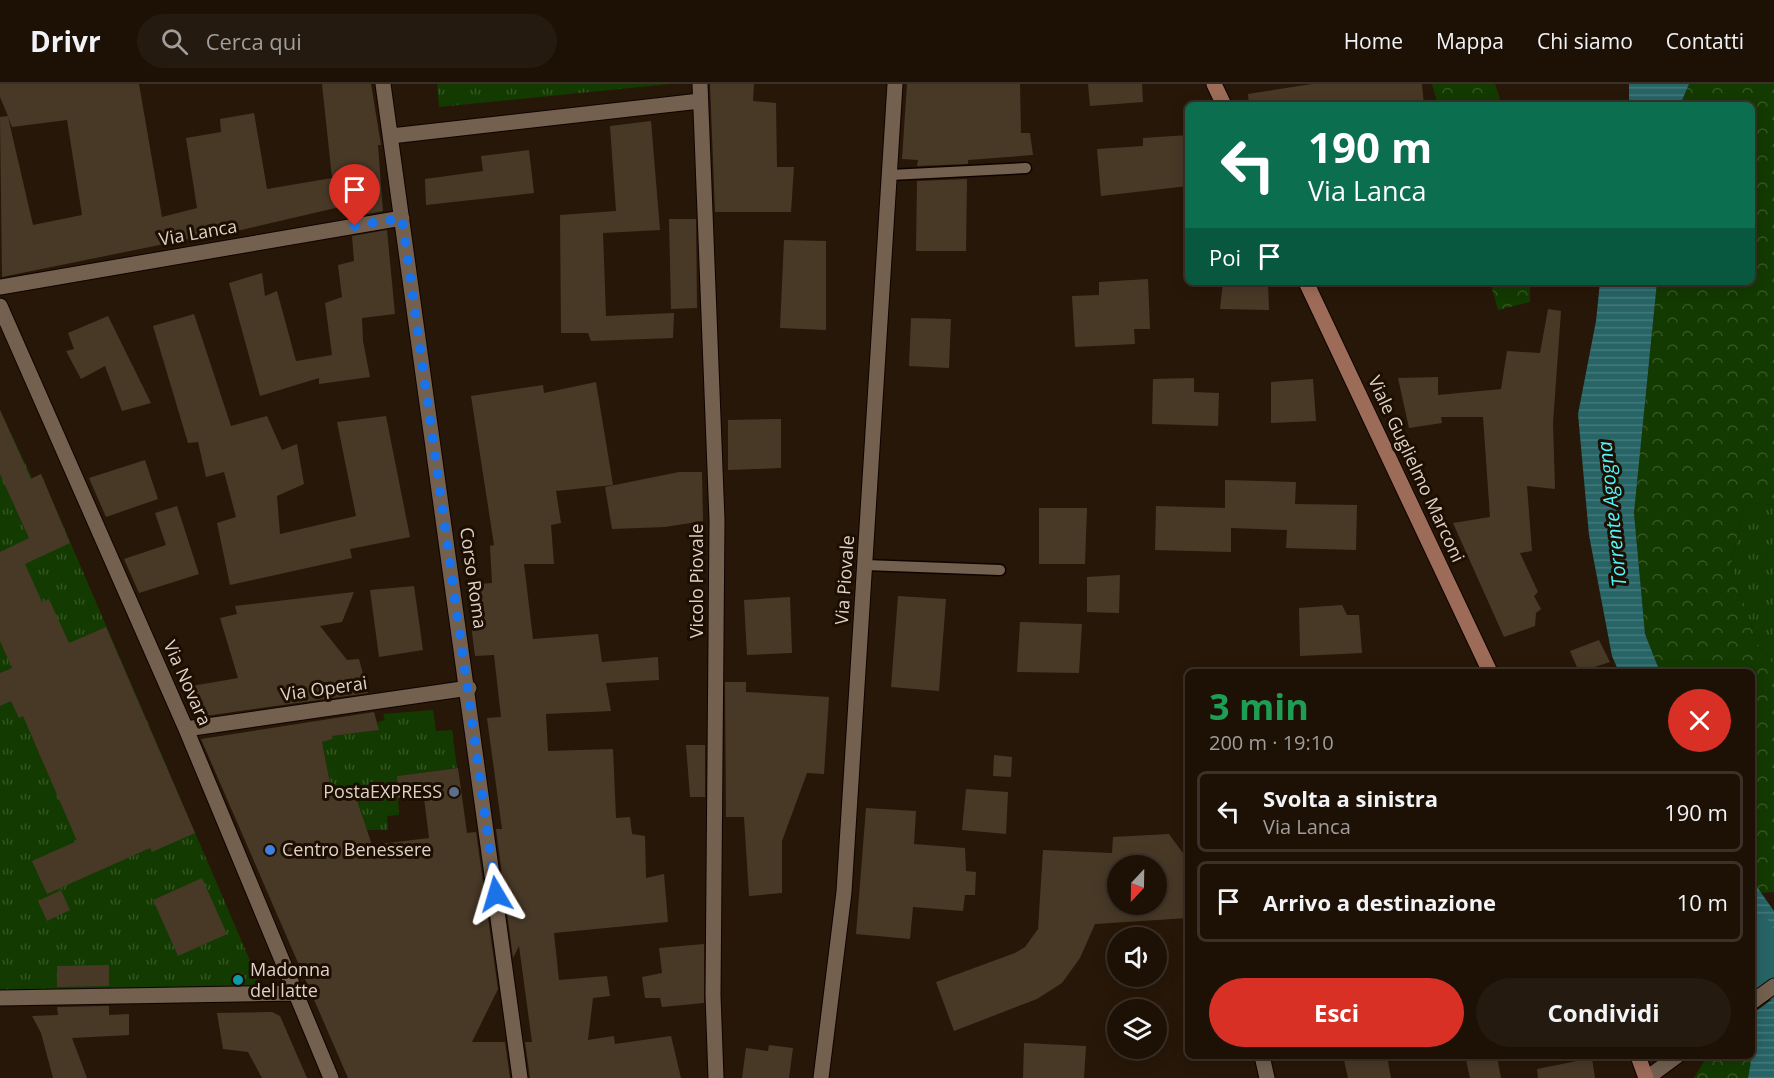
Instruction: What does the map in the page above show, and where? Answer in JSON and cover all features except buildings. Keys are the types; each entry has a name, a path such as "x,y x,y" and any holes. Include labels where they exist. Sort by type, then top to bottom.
{"main road":[{"path":"1214,84 1223,102"},
{"name":"Viale Guglielmo Marconi","path":"1307,285 1489,669"},
{"path":"1639,1059 1646,1078"}],"street":[{"name":"Corso Roma","path":"384,84 469,688 520,1078"},
{"name":"Vicolo Piovale","path":"700,84 717,520 713,995 716,1078"},
{"name":"Via Piovale","path":"821,1078 844,892 895,84"},
{"path":"391,136 700,101"},
{"name":"Via Lanca","path":"0,287 402,218"},
{"name":"Via Novara","path":"0,306 186,729 331,1078"},
{"name":"Via Operai","path":"186,729 469,688"},
{"path":"1755,1000 1774,986"},
{"path":"0,998 295,993"},
{"path":"1263,1059 1267,1078"},
{"path":"1646,1078 1673,1059"}],"lane":[{"path":"890,175 1026,168"},
{"path":"865,565 1000,570"}],"green space":[{"path":"437,84 670,84 439,107"},
{"path":"1432,84 1495,84 1501,102 1437,102"},
{"path":"1689,84 1774,84 1774,505 1745,502 1731,566 1759,647 1774,665 1774,892 1761,893 1755,884 1755,669 1659,669 1645,634 1634,513 1657,285 1755,285 1755,102 1681,102"},
{"path":"1491,285 1530,285 1530,302 1498,310"},
{"path":"0,410 32,478 41,474 264,993 0,998"},
{"path":"1745,502 1774,505 1774,665 1759,647 1731,566"},
{"path":"433,710 436,731 452,730 457,768 397,776 399,815 387,816 388,830 367,830 333,798 322,742 333,739 331,733 349,734 378,730 378,722 385,720 383,714"},
{"path":"1705,1059 1751,1059 1748,1078 1694,1078"}],"water":[{"path":"1629,84 1689,84 1681,102 1629,102"},
{"path":"1600,285 1657,285 1634,513 1645,634 1659,669 1618,669 1612,656 1589,535 1578,414 1596,321"},
{"path":"1755,884 1774,911 1774,966 1766,970 1767,981 1755,989"},
{"path":"1774,998 1774,1078 1748,1078 1751,1059 1755,1059 1757,1026 1755,1012"}],"waterway":[{"name":"Torrente Agogna","path":"1755,941 1774,978"}],"place":[{"name":"PostaEXPRESS","path":"454,792"},
{"name":"Centro Benessere","path":"270,850"},
{"name":"Madonna del latte","path":"238,980"}],"route":[{"path":"355,226 402,218 496,894"}]}
